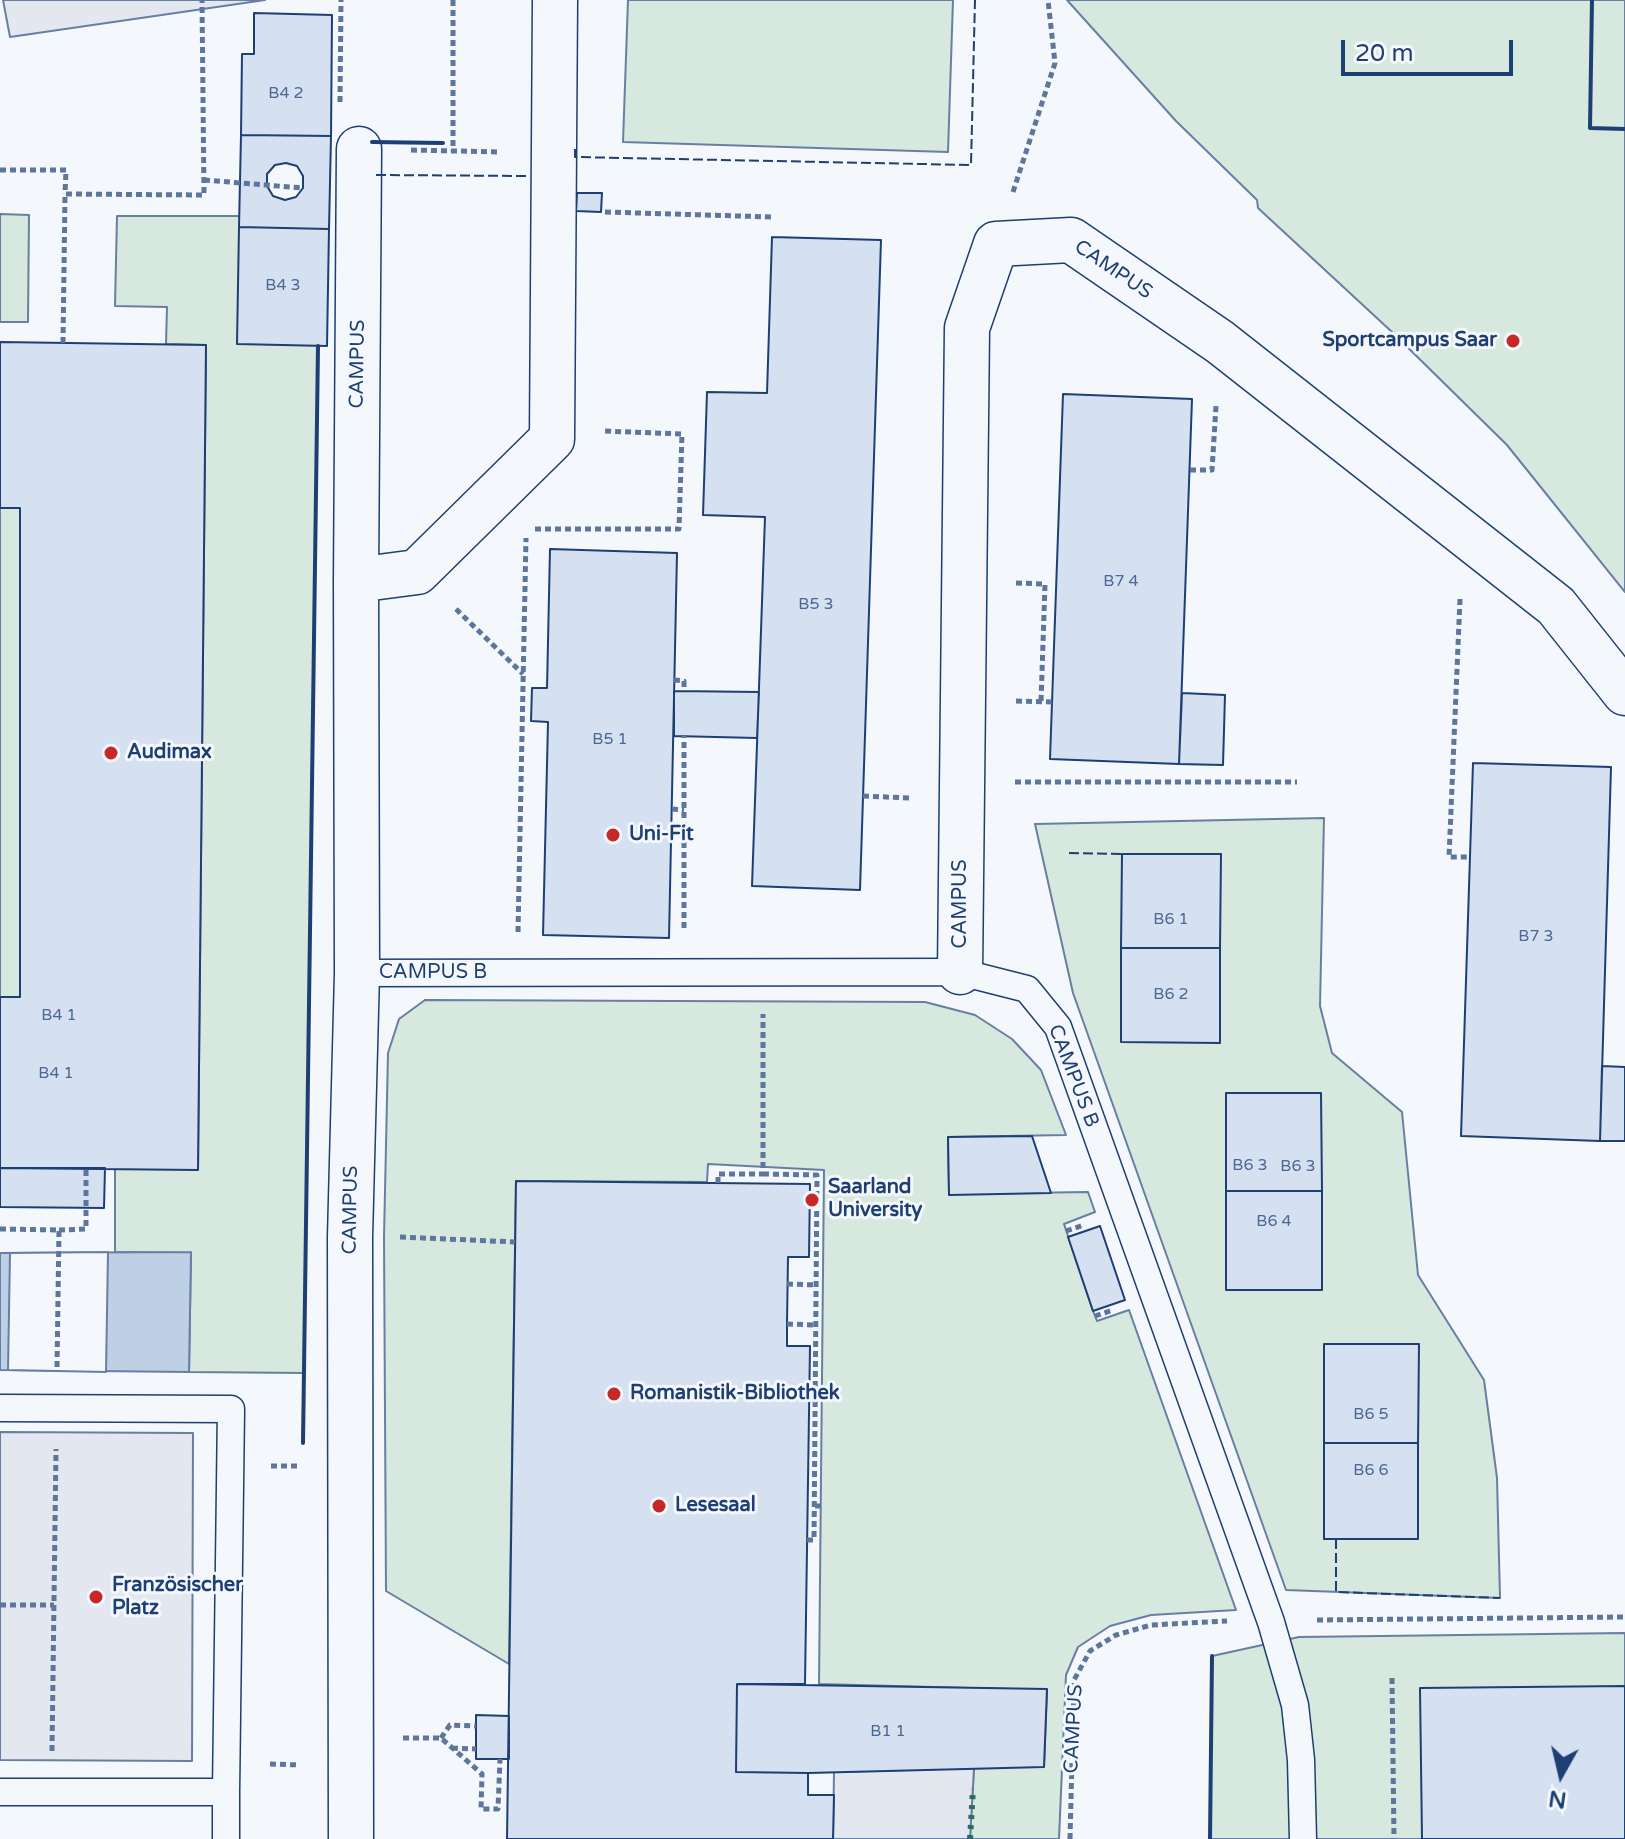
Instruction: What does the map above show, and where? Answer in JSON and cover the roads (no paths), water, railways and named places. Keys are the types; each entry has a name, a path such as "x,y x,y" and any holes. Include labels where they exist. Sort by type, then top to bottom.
{"street":[{"path":"356,580 417,572 552,439 555,0"},
{"name":"CAMPUS","path":"351,1839 350,1237 357,973 359,149"},
{"name":"CAMPUS","path":"960,972 967,328 996,244 1071,240 1220,342 1556,606 1625,693"}],"lane":[{"name":"CAMPUS B","path":"357,973 960,972 1027,989 1058,1027 1271,1622 1295,1705 1301,1760 1303,1839"},
{"path":"0,1408 231,1409 226,1839"},
{"path":"0,1792 226,1792"}],"water":[{"path":"191,1252 189,1372 0,1370 0,1253"}],"place":[{"name":"Sportcampus Saar","path":"1513,341"},
{"name":"Audimax","path":"111,753"},
{"name":"Uni-Fit","path":"613,835"},
{"name":"Saarland University","path":"812,1200"},
{"name":"Romanistik-Bibliothek","path":"614,1394"},
{"name":"Lesesaal","path":"659,1506"},
{"name":"Französischer Platz","path":"96,1597"}]}
